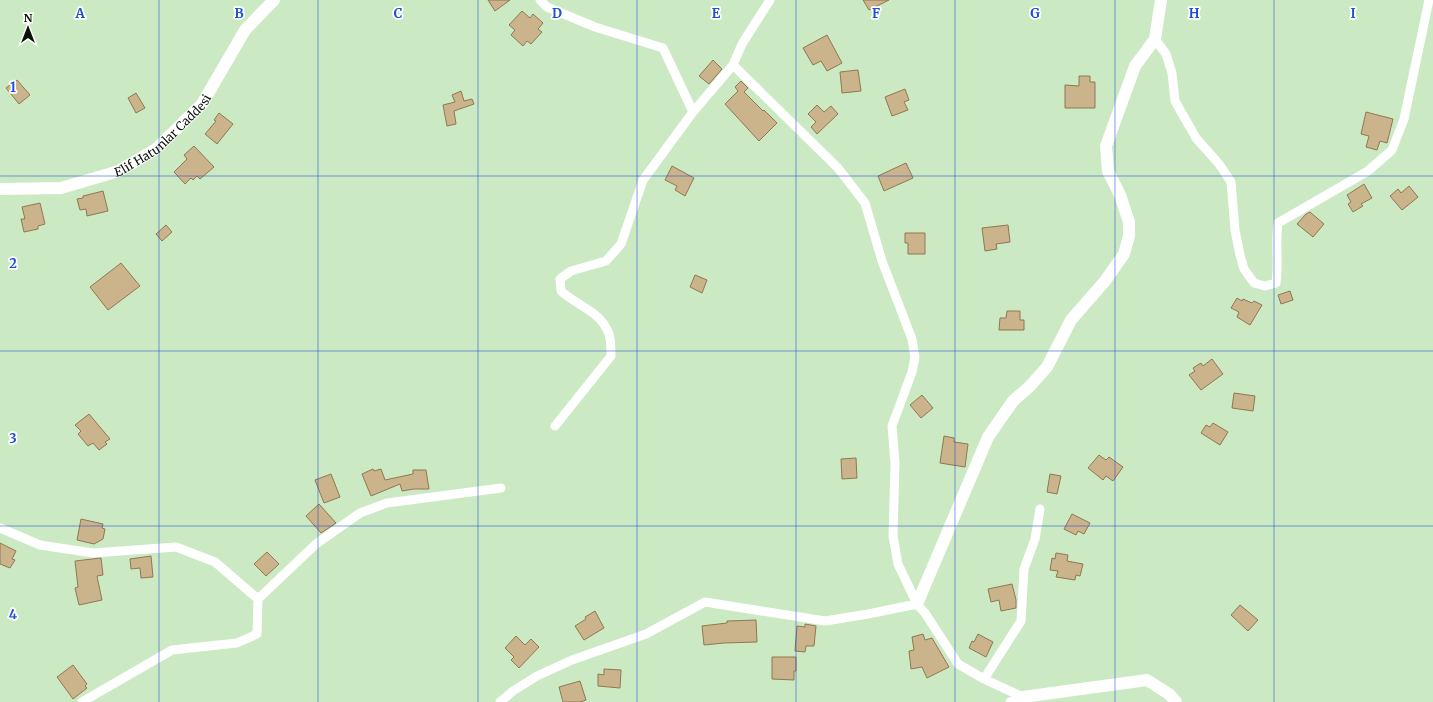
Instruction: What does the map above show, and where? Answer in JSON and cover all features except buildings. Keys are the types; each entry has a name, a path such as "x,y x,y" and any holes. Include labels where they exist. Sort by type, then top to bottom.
{"street":[{"name":"Elif Hatunlar Caddesi","path":"0,189 61,188 119,171 156,149 202,104 245,30 274,0"},
{"path":"540,0 547,7 595,27 663,48 693,112"},
{"path":"555,426 611,356 609,334 600,320 589,309 567,297 561,291 560,279 572,271 606,261 622,244 642,180 693,112 733,65 742,44 770,0"},
{"path":"917,604 988,437 1013,401 1030,386 1046,367 1071,320 1105,281 1124,254 1129,236 1129,222 1120,195 1108,171 1106,146 1135,66 1155,39 1161,0"},
{"path":"1155,39 1166,54 1172,73 1175,101 1196,138 1219,164 1231,182 1235,230 1244,269 1254,283 1265,286 1276,282 1278,270 1276,244 1278,223 1368,171 1392,150 1404,119 1429,0"},
{"path":"733,65 838,168 865,203 882,262 912,339 915,357 912,372 892,426 896,463 893,536 898,564 917,604 925,613 958,664 984,679 1023,696"},
{"path":"82,702 172,650 237,643 257,634 258,599 316,544 360,513 387,503 501,488"},
{"path":"984,679 1021,621 1024,569 1035,539 1040,509"},
{"path":"0,528 40,545 93,553 176,547 215,562 258,599"},
{"path":"500,702 537,676 572,660 646,634 705,602 825,621 917,604"},
{"path":"1010,702 1023,696 1147,680 1169,694 1176,702"}]}
